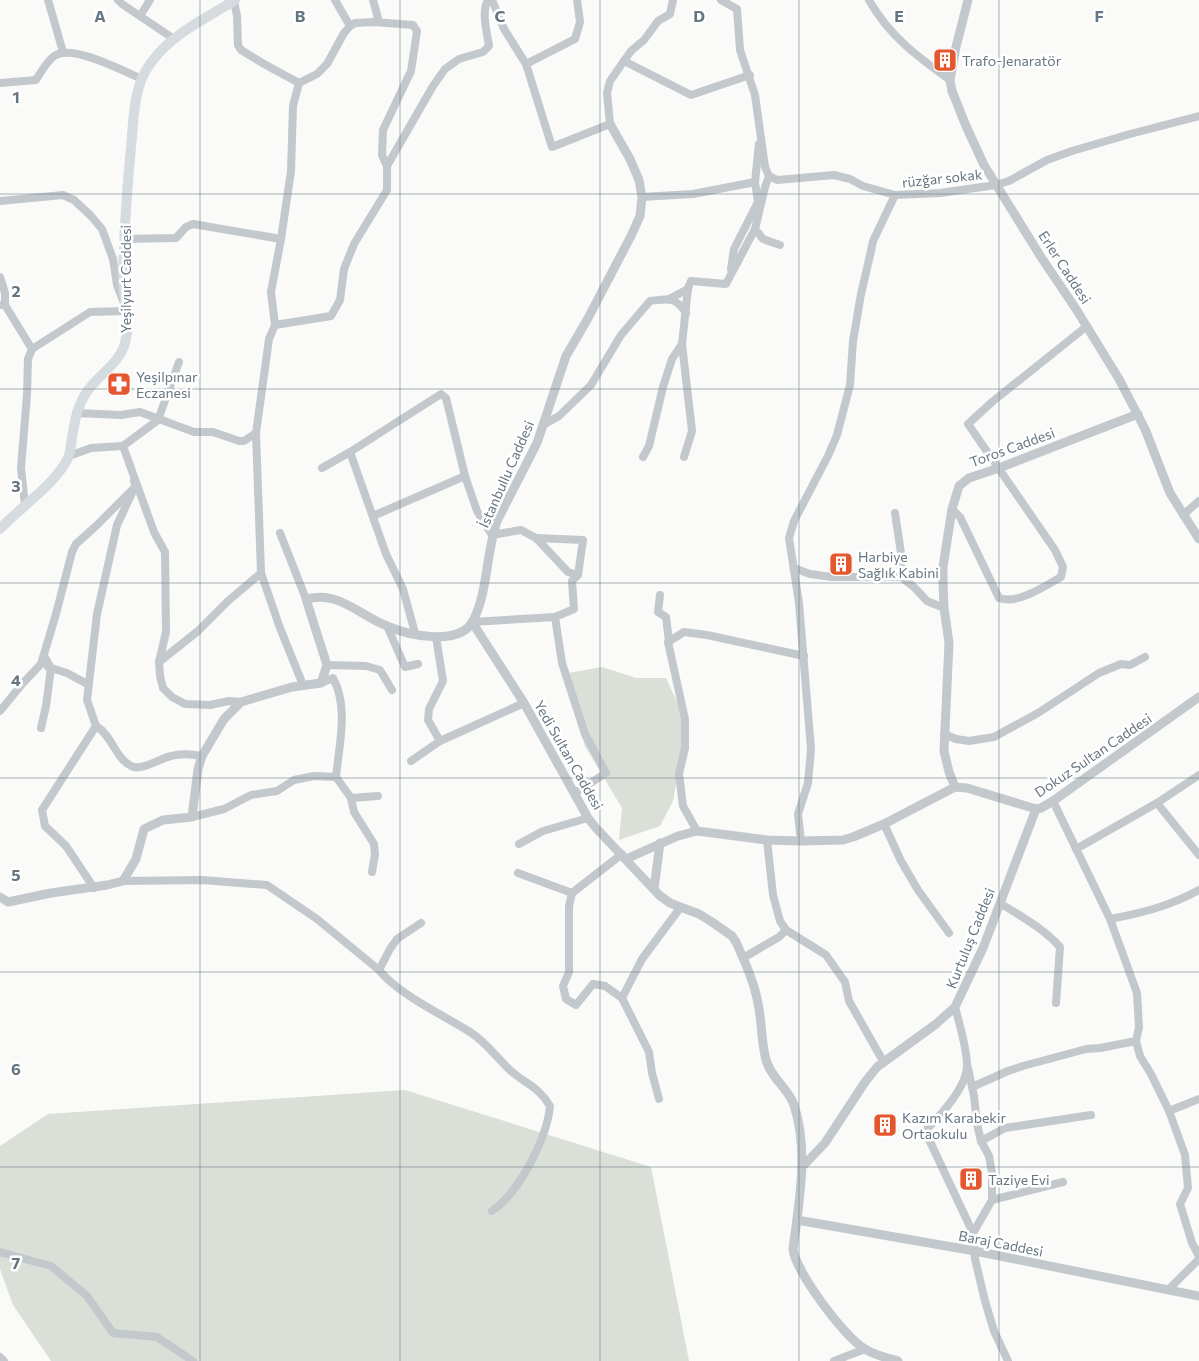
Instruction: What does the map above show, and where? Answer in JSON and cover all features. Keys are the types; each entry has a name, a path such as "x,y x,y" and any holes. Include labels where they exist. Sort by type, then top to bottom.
{"main road":[{"name":"Yeşilyurt Caddesi","path":"0,529 58,473 69,456 76,413 87,392 112,365 121,352 126,335 127,311 123,278 127,190 134,115 138,89 142,79 159,53 174,39 235,0"}],"street":[{"path":"48,0 63,52"},
{"path":"118,0 174,39"},
{"path":"140,16 150,0"},
{"path":"235,0 238,16 238,45 241,50 299,83"},
{"path":"335,0 350,26"},
{"path":"373,0 378,12 378,18 374,22"},
{"path":"387,166 433,86 445,69 459,59 483,52 489,46 485,14 486,2 488,0"},
{"path":"492,0 504,29 526,64 552,147 610,124 607,93 610,81 631,51 644,40 658,21 670,14 673,0"},
{"path":"526,64 575,39 580,22 577,0"},
{"path":"684,458 692,431 682,344 688,289 691,281 726,284 755,229 765,187 770,176 765,167 755,95 750,75 740,50 737,10 721,0"},
{"path":"869,0 888,28 912,53 950,80"},
{"name":"Erler Caddesi","path":"968,0 956,46 950,80 955,99 977,152 1041,257 1087,326 1138,414 1170,493 1199,539"},
{"path":"275,325 332,316 340,300 344,269 354,244 387,190 387,166 382,155 384,130 410,71 418,31 413,25 374,22 355,23 350,26 338,42 327,64 317,74 299,83 293,106 291,171 271,292 275,325 269,339 256,433 261,573 280,628 303,685"},
{"path":"0,84 20,80 36,80 54,56 63,52 96,58 142,79"},
{"path":"624,60 691,95 750,75"},
{"name":"rüzğar sokak","path":"770,176 777,180 834,175 895,195 940,193 996,185 1009,181 1047,160 1072,151 1134,132 1199,116"},
{"name":"İstanbullu Caddesi","path":"472,622 483,589 492,535 507,499 530,456 543,425 566,356 587,320 637,223 642,205 639,180 610,124"},
{"path":"730,275 734,249 758,202 755,182 760,131"},
{"path":"642,197 694,194 755,182"},
{"path":"0,201 63,195 74,200 102,229 113,259 117,286 127,311 90,312 32,350 28,359 27,395 20,468 25,505"},
{"path":"801,842 798,814 808,783 811,749 804,656 789,538 794,521 837,435 850,385 853,340 870,251 895,195"},
{"path":"124,239 176,238 186,227 193,224 281,239"},
{"path":"755,229 763,239 780,244"},
{"path":"0,277 5,293 2,305 32,350"},
{"path":"543,425 559,416 591,385 621,335 650,301 669,299 688,289"},
{"path":"669,299 679,303 686,313"},
{"path":"952,509 960,518 999,598 1011,600 1061,577 1063,567 1055,550 968,424 1087,326"},
{"path":"643,458 649,446 672,359 682,344"},
{"path":"69,456 91,448 123,446 158,420 179,362"},
{"path":"322,468 441,394 446,398 465,476 477,511 492,535 521,530 536,538 568,572 578,575"},
{"path":"76,413 120,415 140,412 194,432 213,432 238,441 244,441 256,433"},
{"name":"Toros Caddesi","path":"955,787 945,760 944,734 949,643 944,608 943,567 952,509 957,492 969,478 1138,414"},
{"path":"123,446 154,532 165,552 166,632 159,662 163,688 172,697 185,704 210,704 229,701 241,702 303,685 321,683 333,678 340,690 342,717 336,777 351,798 354,812 374,844 375,854 372,872"},
{"path":"350,452 386,554 403,589 415,634"},
{"path":"133,474 136,486 117,525 97,614 87,700 96,726 103,730 120,757 131,766 139,768 185,753 202,756"},
{"path":"373,516 465,476"},
{"path":"0,712 42,660 72,552 76,544 136,486"},
{"path":"1183,515 1199,501"},
{"path":"896,513 901,552 901,578"},
{"path":"280,532 306,600 327,665 321,683"},
{"path":"306,600 316,597 334,599 387,626 415,634 436,637 462,632 472,622 555,617 574,609 572,581 578,575 583,540 536,538"},
{"path":"794,568 810,574 832,578 901,578 927,601 944,608"},
{"path":"159,662 198,631 228,601 261,573"},
{"path":"660,595 658,612 666,617 670,641 668,642 686,720 686,748 679,774 683,806 697,831"},
{"path":"555,617 562,663 585,734 606,773 575,793"},
{"name":"Yedi Sultan Caddesi","path":"472,622 524,703 588,818 665,899 680,908 699,914 732,936 743,958 758,1003 766,1062 793,1102 799,1129 802,1166 793,1249 794,1257 797,1266 813,1291 849,1336 865,1349"},
{"path":"387,626 405,667 418,664"},
{"path":"670,641 684,632 707,635 804,656"},
{"path":"436,637 443,681 429,709 428,720 440,741"},
{"path":"944,734 956,740 969,741 994,737 1038,713 1099,673 1121,664 1130,665 1145,657"},
{"path":"42,660 51,668 67,673 89,685"},
{"path":"327,665 366,666 380,670 392,690"},
{"path":"41,728 51,668"},
{"name":"Dokuz Sultan Caddesi","path":"955,787 967,788 1036,809 1041,808 1054,802 1199,697"},
{"path":"192,817 198,770 202,756 224,719 241,702"},
{"path":"411,761 440,741 524,703"},
{"path":"94,888 66,846 45,826 42,810 96,726"},
{"path":"1076,849 1156,803 1199,775"},
{"path":"123,881 136,859 144,829 163,820 192,817 224,809 251,795 277,791 294,780 314,776 336,777"},
{"path":"659,1099 649,1052 622,998 605,986 593,984 576,1005 566,998 563,986 569,972 569,906 572,893 624,856 687,833 697,831 801,842 848,839 884,824 955,787"},
{"path":"351,798 378,796"},
{"path":"1054,802 1110,919 1137,992 1140,1027 1136,1041 1140,1056 1169,1111 1184,1155 1188,1174 1187,1193 1180,1204 1192,1243 1199,1257 1168,1290"},
{"path":"1156,803 1199,855"},
{"name":"Kurtuluş Caddesi","path":"802,1166 825,1143 865,1082 883,1061 936,1024 956,1007 983,948 1036,809"},
{"path":"519,844 543,831 588,818"},
{"path":"884,824 901,861 918,890 949,933"},
{"path":"768,840 773,895 780,921 786,930 826,955 845,982 849,1001 883,1061"},
{"path":"654,889 660,843"},
{"path":"518,872 572,893"},
{"path":"0,896 8,902 51,893 94,888 123,881 202,880 267,885 317,919 385,977 425,1006 472,1033 495,1053 512,1072 533,1085 546,1098 550,1106 544,1135 533,1157 502,1205 492,1211"},
{"path":"1110,919 1148,912 1199,890"},
{"path":"1000,904 1039,927 1060,948 1056,1003"},
{"path":"622,998 642,959 680,908"},
{"path":"379,970 398,938 421,922"},
{"path":"743,958 779,938 786,930"},
{"path":"956,1007 972,1087 977,1124 981,1141 989,1156 992,1173 992,1200 973,1232"},
{"path":"972,1087 1008,1070 1086,1049 1136,1041"},
{"path":"968,1068 962,1083 944,1110 925,1131 973,1232 974,1251 994,1331 1008,1361"},
{"path":"1169,1111 1199,1099"},
{"path":"981,1141 1005,1128 1091,1115"},
{"path":"992,1200 1063,1182"},
{"name":"Baraj Caddesi","path":"796,1220 974,1251 1199,1296"},
{"path":"0,1252 51,1266 87,1296 113,1332 157,1338 194,1361"},
{"path":"834,1361 865,1349 898,1361"},
{"path":"0,1357 4,1361"}],"shaded area":[{"path":"602,667 636,678 666,678 683,715 681,758 673,801 660,826 619,840 622,808 585,746 563,674"},
{"path":"405,1090 651,1167 689,1361 51,1361 13,1305 0,1269 0,1146 48,1114"}],"place":[{"name":"Trafo-Jenaratör","path":"945,60"},
{"name":"Yeşilpınar Eczanesi","path":"119,384"},
{"name":"Harbiye Sağlık Kabini","path":"841,564"},
{"name":"Kazım Karabekir Ortaokulu","path":"885,1125"},
{"name":"Taziye Evi","path":"971,1179"}]}
